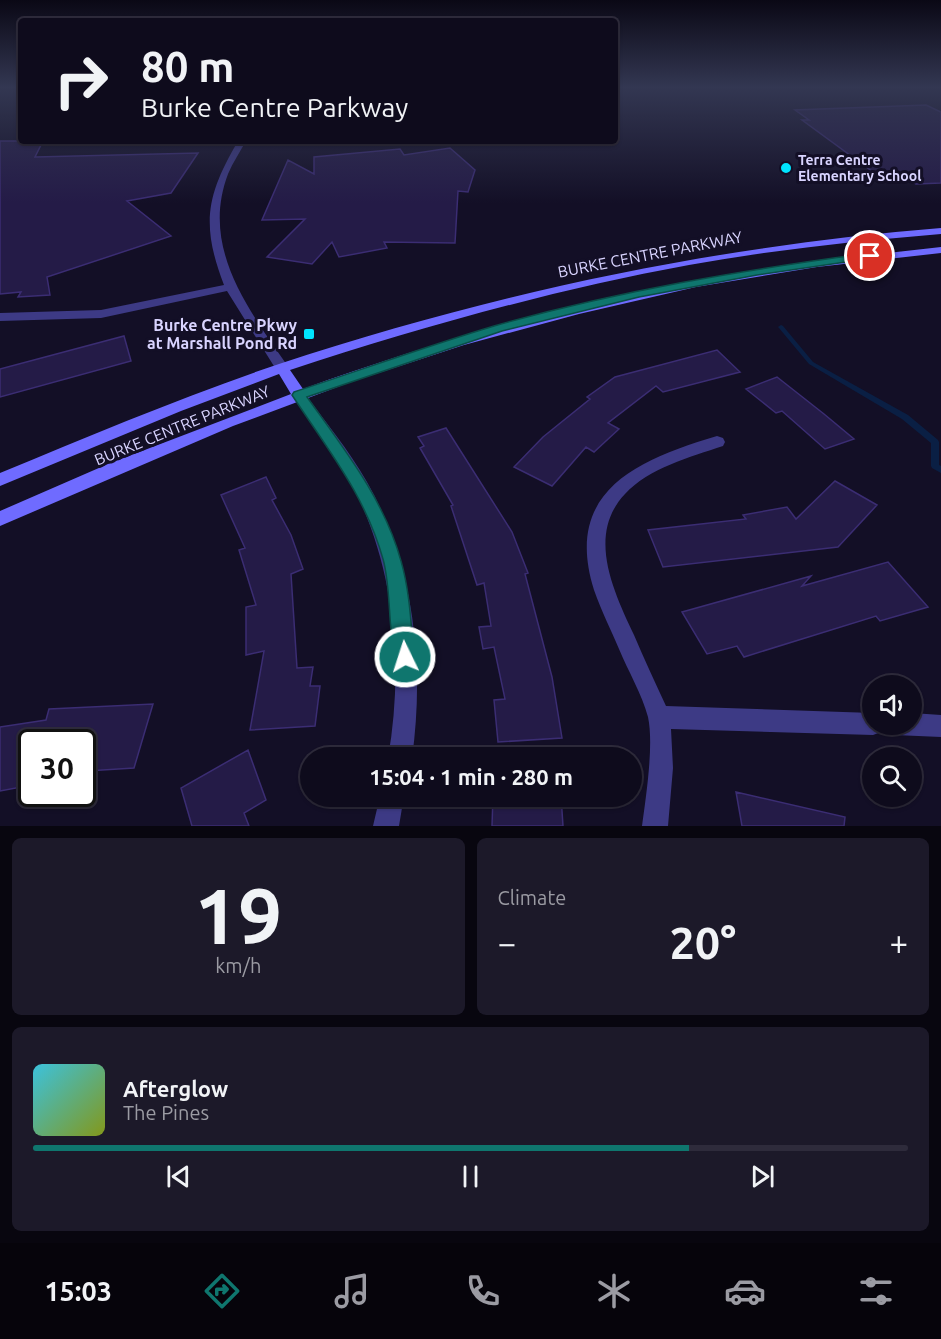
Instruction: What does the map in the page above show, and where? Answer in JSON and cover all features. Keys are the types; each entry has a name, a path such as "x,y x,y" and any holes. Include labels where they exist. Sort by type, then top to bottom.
{"main road":[{"name":"BURKE CENTRE PARKWAY","path":"0,480 163,412 282,368 492,305 609,276 767,249 941,231"},
{"name":"BURKE CENTRE PARKWAY","path":"0,519 192,436 299,395 498,329 639,294 804,264 941,250"},
{"path":"282,368 299,395"}],"street":[{"path":"240,144 227,164 214,202 214,240 219,264 243,312 282,368"},
{"path":"0,317 101,314 230,287"},
{"path":"299,395 360,484 378,519 393,561 402,610 406,681 401,747"},
{"path":"655,826 661,768 659,717 597,570 596,545 601,516 612,495 638,472 656,462 717,442"},
{"path":"659,717 862,724"},
{"path":"922,725 941,726"},
{"path":"386,826 390,807"}],"building":[{"path":"811,127 941,127 941,183 916,184 908,180 884,180"},
{"path":"0,141 42,144 35,157 198,153 171,193 127,201 171,236 47,277 50,295 18,297 21,292 0,294"},
{"path":"450,148 475,170 468,192 458,191 455,243 384,242 387,248 339,257 332,242 312,264 267,257 305,219 262,220 288,160 314,174 314,157 400,149 404,155"},
{"path":"124,336 131,361 0,397 0,369"},
{"path":"717,350 740,372 663,392 656,386 608,423 619,429 594,452 586,447 552,486 514,467 543,437 590,399 587,397 615,377"},
{"path":"777,377 854,439 825,449 782,411 776,413 746,389"},
{"path":"446,428 512,532 528,573 525,574 552,677 562,738 498,742 494,700 505,699 494,647 483,649 479,627 491,626 484,583 477,585 451,506 453,505 420,448 424,446 418,437"},
{"path":"266,477 276,498 272,500 291,535 303,569 291,574 297,668 313,667 310,686 320,686 315,726 250,730 264,651 246,655 246,607 256,605 239,550 245,548 221,495"},
{"path":"835,481 877,505 838,547 663,567 648,530 746,519 743,515 787,507 796,519"},
{"path":"888,562 928,607 880,621 876,616 744,657 737,646 707,654 682,612 811,576 802,586"},
{"path":"153,704 134,768 96,770 96,729 18,729 18,788 0,791 0,727 46,720 49,709"},
{"path":"248,750 266,800 244,813 249,826 192,826 181,788"},
{"path":"736,792 845,817 844,826 742,826"},
{"path":"493,807 562,807 563,826 492,826"}],"waterway":[{"path":"781,327 811,363 905,417 935,442 935,466 941,470"}],"place":[{"name":"Terra Centre Elementary School","path":"786,168"},
{"name":"Burke Centre Pkwy at Marshall Pond Rd","path":"309,334"}],"route":[{"path":"405,657 402,610 393,561 378,519 360,484 299,395 498,329 639,294 804,264 870,256"}]}
